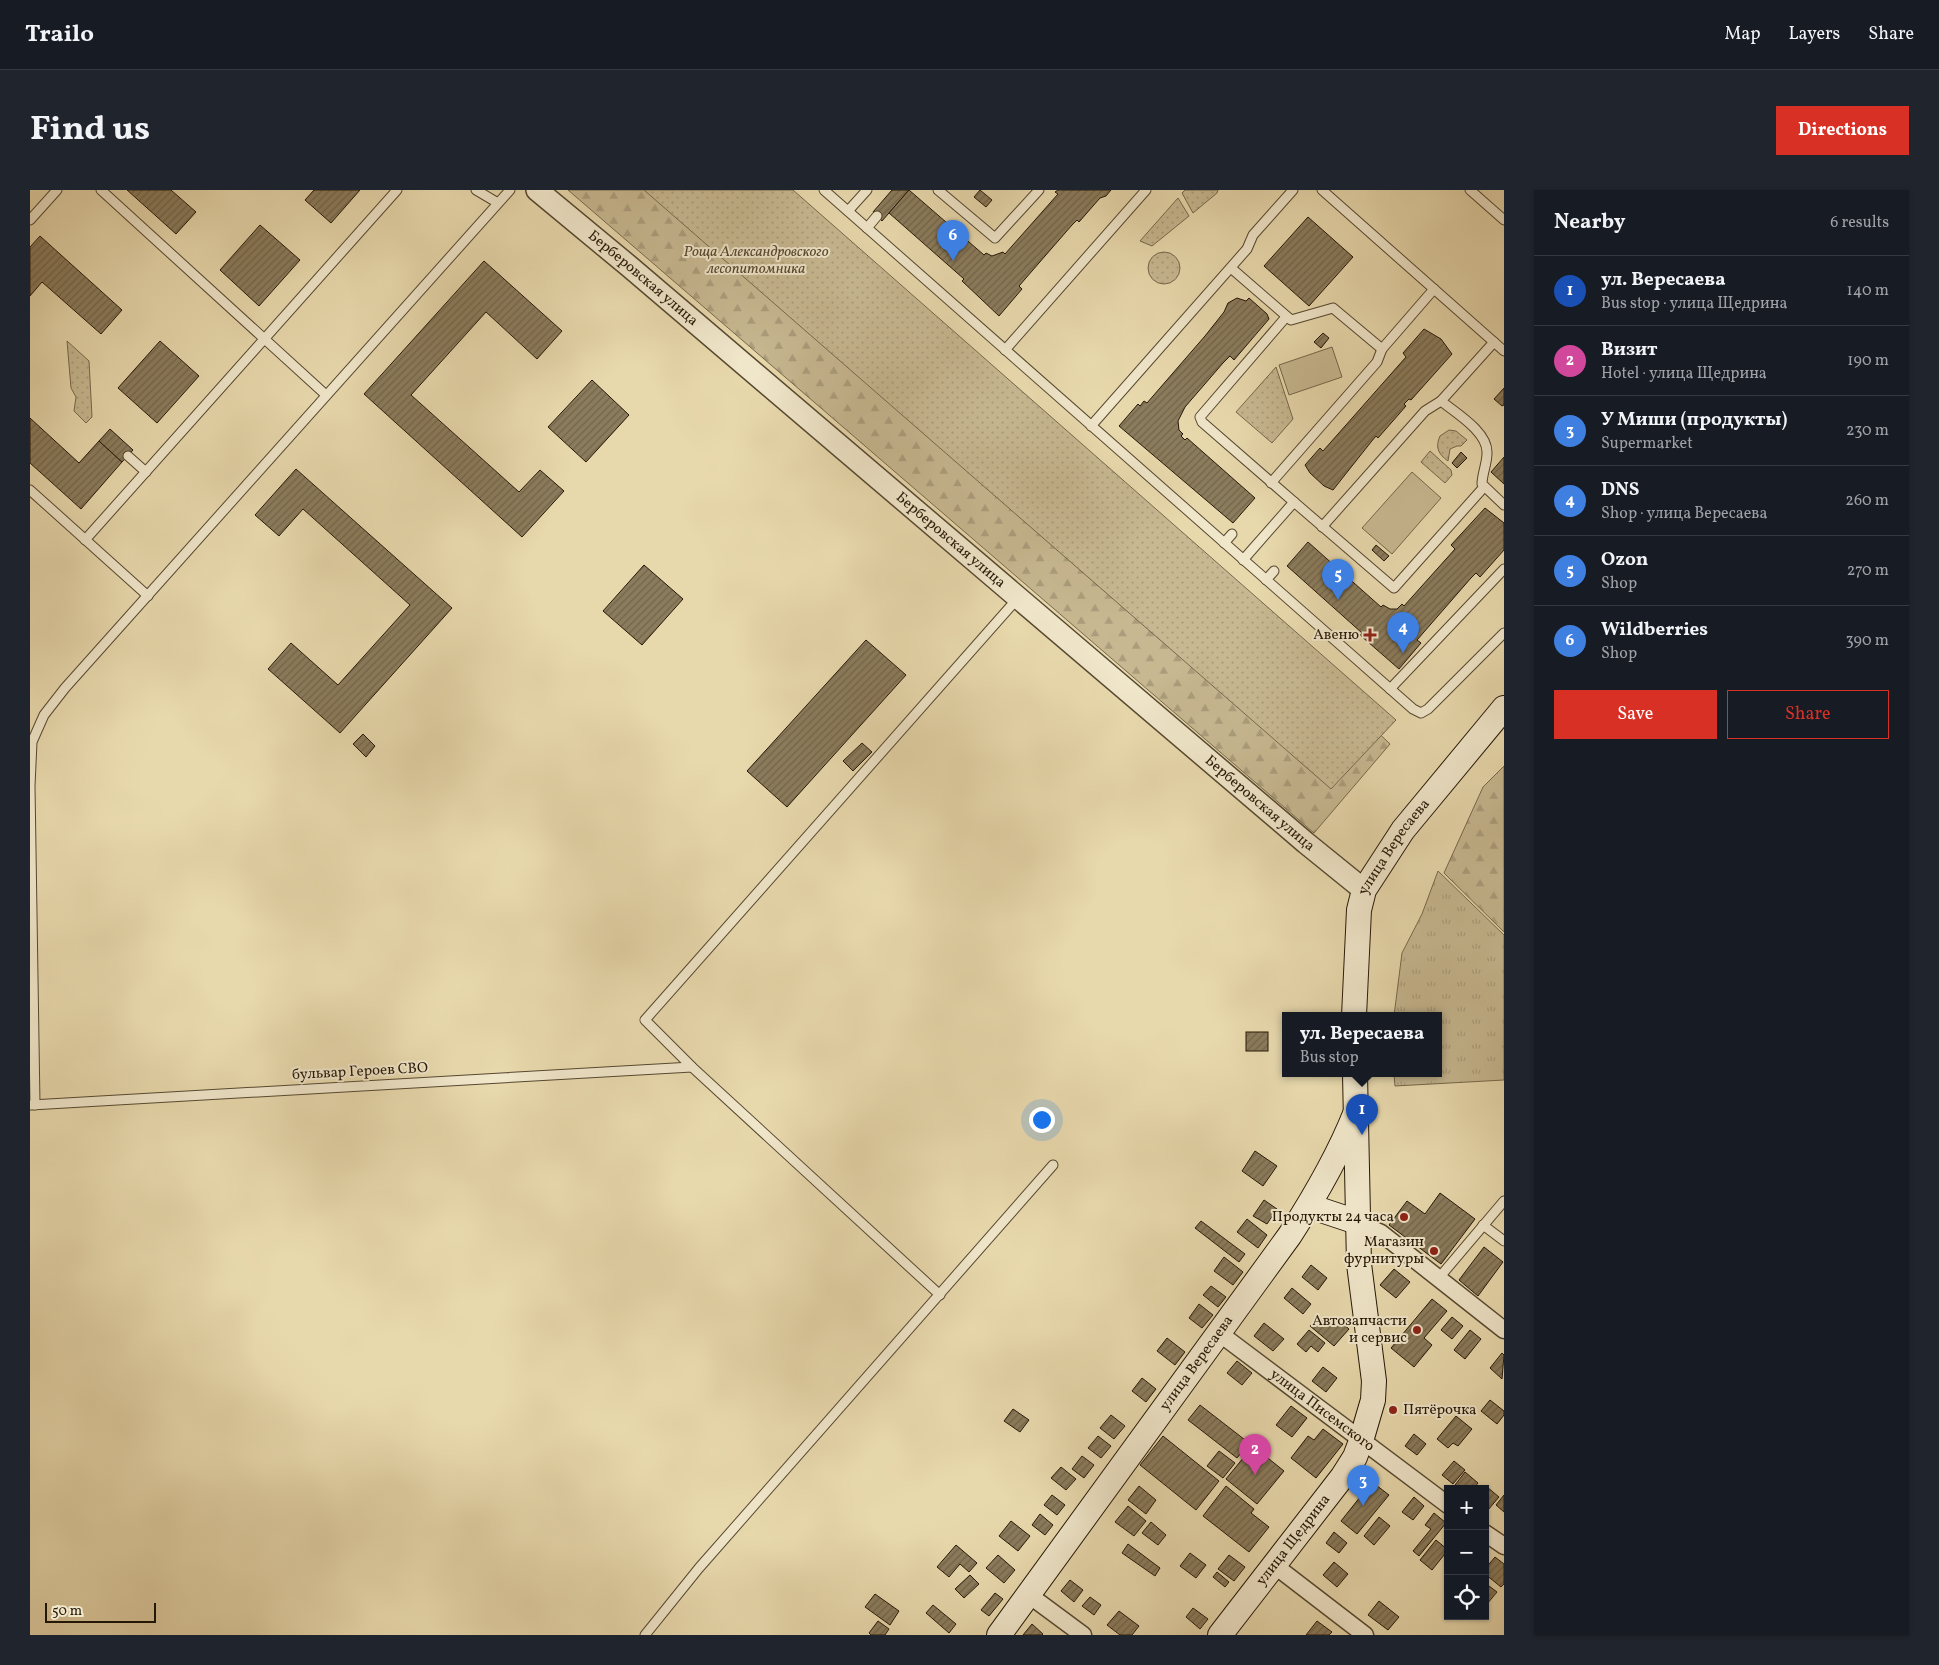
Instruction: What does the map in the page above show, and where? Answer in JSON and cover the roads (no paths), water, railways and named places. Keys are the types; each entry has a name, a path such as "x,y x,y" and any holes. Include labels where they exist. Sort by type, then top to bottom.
{"main road":[{"name":"улица Вересаева","path":"1354,1012 1359,910 1364,890 1403,830 1504,708"},
{"name":"улица Вересаева","path":"999,1635 1309,1206 1342,1148 1355,1114 1355,1077"},
{"name":"улица Щедрина","path":"1220,1635 1343,1476 1355,1456 1373,1400 1374,1381 1359,1264 1355,1114"},
{"path":"1309,1206 1357,1222"}],"street":[{"name":"Берберовская улица","path":"537,190 1306,843 1364,890"},
{"path":"1357,1222 1381,1233 1504,1330"},
{"name":"улица Писемского","path":"1219,1333 1360,1441 1444,1502"},
{"path":"1489,1536 1504,1546"},
{"path":"1274,1565 1365,1635"},
{"path":"1029,1595 1083,1635"}],"lane":[{"path":"30,220 57,190"},
{"path":"101,190 326,395"},
{"path":"85,540 397,190"},
{"path":"476,190 498,203"},
{"path":"33,1105 31,742 44,715 65,688 510,190"},
{"path":"848,211 867,190"},
{"path":"938,190 995,238 1039,190"},
{"path":"1005,350 1146,190"},
{"path":"1091,426 1231,268 1247,249 1253,235 1293,190"},
{"path":"1322,190 1504,351"},
{"path":"1470,190 1504,220"},
{"path":"827,191 1413,710 1421,713 1428,710 1504,633"},
{"path":"867,228 877,216"},
{"path":"1231,268 1286,317 1296,319 1333,308 1382,349"},
{"path":"1271,483 1377,362 1382,349 1434,289"},
{"path":"1286,317 1200,417 1202,422 1271,483 1394,588 1484,488"},
{"path":"1322,527 1424,410 1442,401 1494,342"},
{"path":"1442,401 1480,434 1486,443 1487,453 1482,480 1484,488 1504,505"},
{"path":"128,456 146,472"},
{"path":"30,490 148,596"},
{"path":"1243,560 1294,502"},
{"path":"1224,543 1232,534"},
{"path":"1390,689 1504,569"},
{"path":"1266,580 1274,571"},
{"path":"940,1295 692,1067 645,1020 1018,598"},
{"name":"бульвар Героев СВО","path":"33,1105 692,1067"},
{"path":"645,1635 699,1568 1053,1165"},
{"path":"1438,1279 1504,1200"},
{"path":"1483,1225 1504,1241"}],"place":[{"name":"Wildberries","path":"953,261"},
{"name":"Ozon","path":"1338,600"},
{"name":"Авеню","path":"1370,635"},
{"name":"DNS","path":"1403,653"},
{"name":"ул. Вересаева","path":"1362,1135"},
{"name":"Продукты 24 часа","path":"1404,1217"},
{"name":"Магазин фурнитуры","path":"1434,1251"},
{"name":"Автозапчасти и сервис","path":"1417,1330"},
{"name":"Пятёрочка","path":"1393,1410"},
{"name":"Визит","path":"1255,1475"},
{"name":"У Миши (продукты)","path":"1363,1506"}],"park label":[{"name":"Роща Александровского лесопитомника","path":"756,260"}]}
